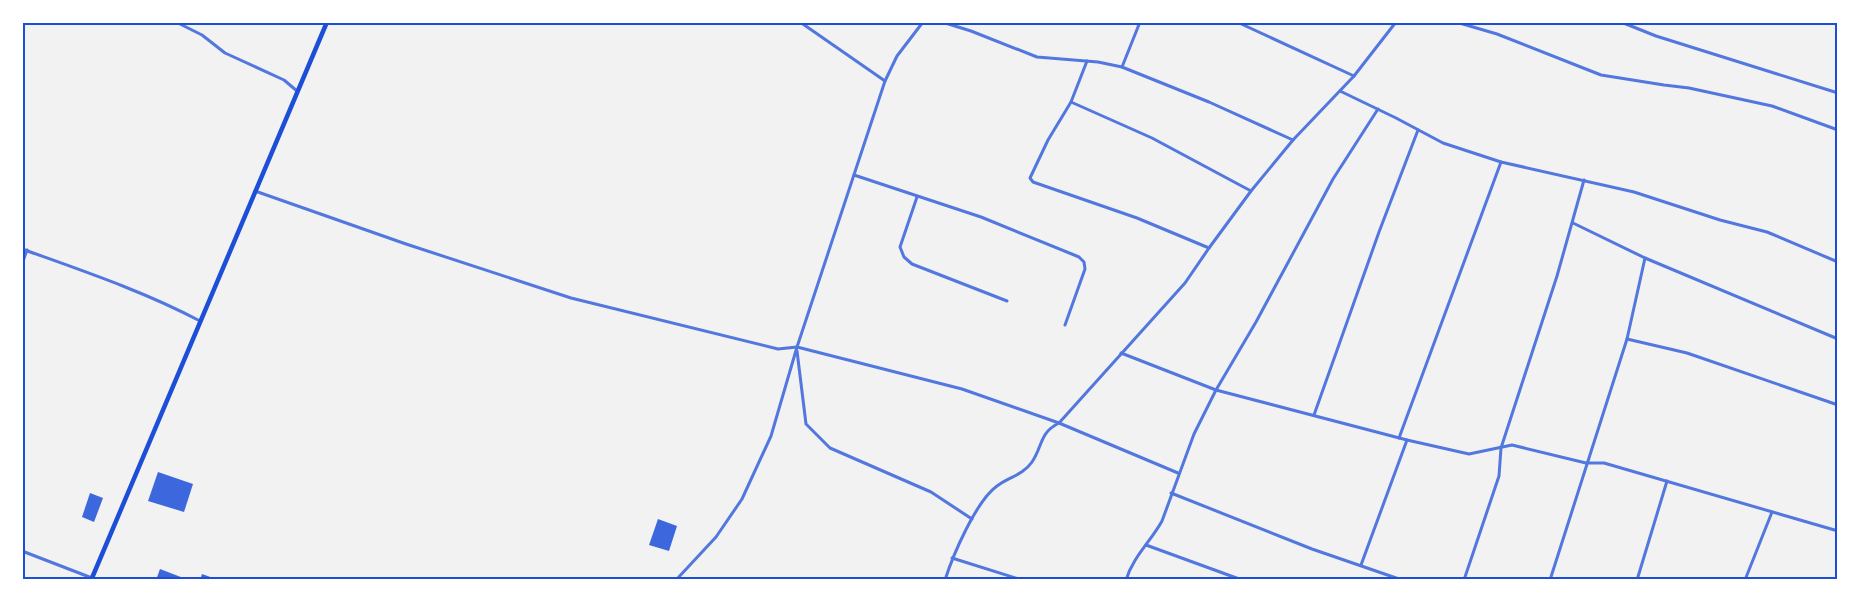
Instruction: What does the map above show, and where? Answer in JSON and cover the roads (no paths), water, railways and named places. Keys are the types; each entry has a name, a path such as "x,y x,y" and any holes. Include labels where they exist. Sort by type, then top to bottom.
{"main road":[{"path":"91,578 327,22"}],"street":[{"path":"176,22 202,35 225,53 284,80 297,91"},
{"path":"800,22 885,81"},
{"path":"676,580 716,537 742,499 771,436 797,347 885,81 897,56 923,22"},
{"path":"942,22 1038,57 1086,61 1122,67 1209,102 1294,140"},
{"path":"1122,67 1140,22"},
{"path":"1237,22 1354,76"},
{"path":"945,580 952,558 972,519 997,486 1023,472 1032,462 1044,433 1050,427 1059,423 1185,283 1252,190 1294,140 1354,76 1396,22"},
{"path":"1456,22 1497,34 1601,75 1689,88 1772,106 1838,130"},
{"path":"1621,22 1682,45 1838,92"},
{"path":"1086,61 1071,102 1048,140 1030,178 1033,182 1137,218 1209,248"},
{"path":"1340,91 1443,143 1501,162 1634,192 1720,220 1767,232 1838,262"},
{"path":"1071,102 1152,138 1252,190"},
{"path":"1126,580 1134,560 1162,521 1178,473 1194,434 1216,390 1256,322 1333,180 1378,109"},
{"path":"1314,415 1379,232 1418,130"},
{"path":"1399,438 1501,162"},
{"path":"854,175 981,217 1079,257 1084,262 1085,269 1065,326"},
{"path":"1464,580 1499,476 1501,448 1573,223 1584,180"},
{"path":"255,190 406,244 572,298 778,350 797,347 962,389 1059,423 1178,473"},
{"path":"917,197 900,247 904,257 912,264 926,270 1007,301"},
{"path":"1573,223 1645,258 1838,339"},
{"path":"22,264 25,249 119,284 173,307 200,321"},
{"path":"1550,580 1627,339 1645,258"},
{"path":"1627,339 1687,353 1838,405"},
{"path":"797,347 806,424 830,448 931,492 972,519"},
{"path":"1121,353 1216,390 1407,440 1469,454 1512,445 1586,463 1604,463 1838,531"},
{"path":"1361,565 1407,440"},
{"path":"1637,580 1667,481"},
{"path":"1172,493 1312,549 1402,580"},
{"path":"1745,580 1772,512"},
{"path":"1146,544 1242,580"},
{"path":"22,552 91,578"},
{"path":"952,558 1022,580"}]}
